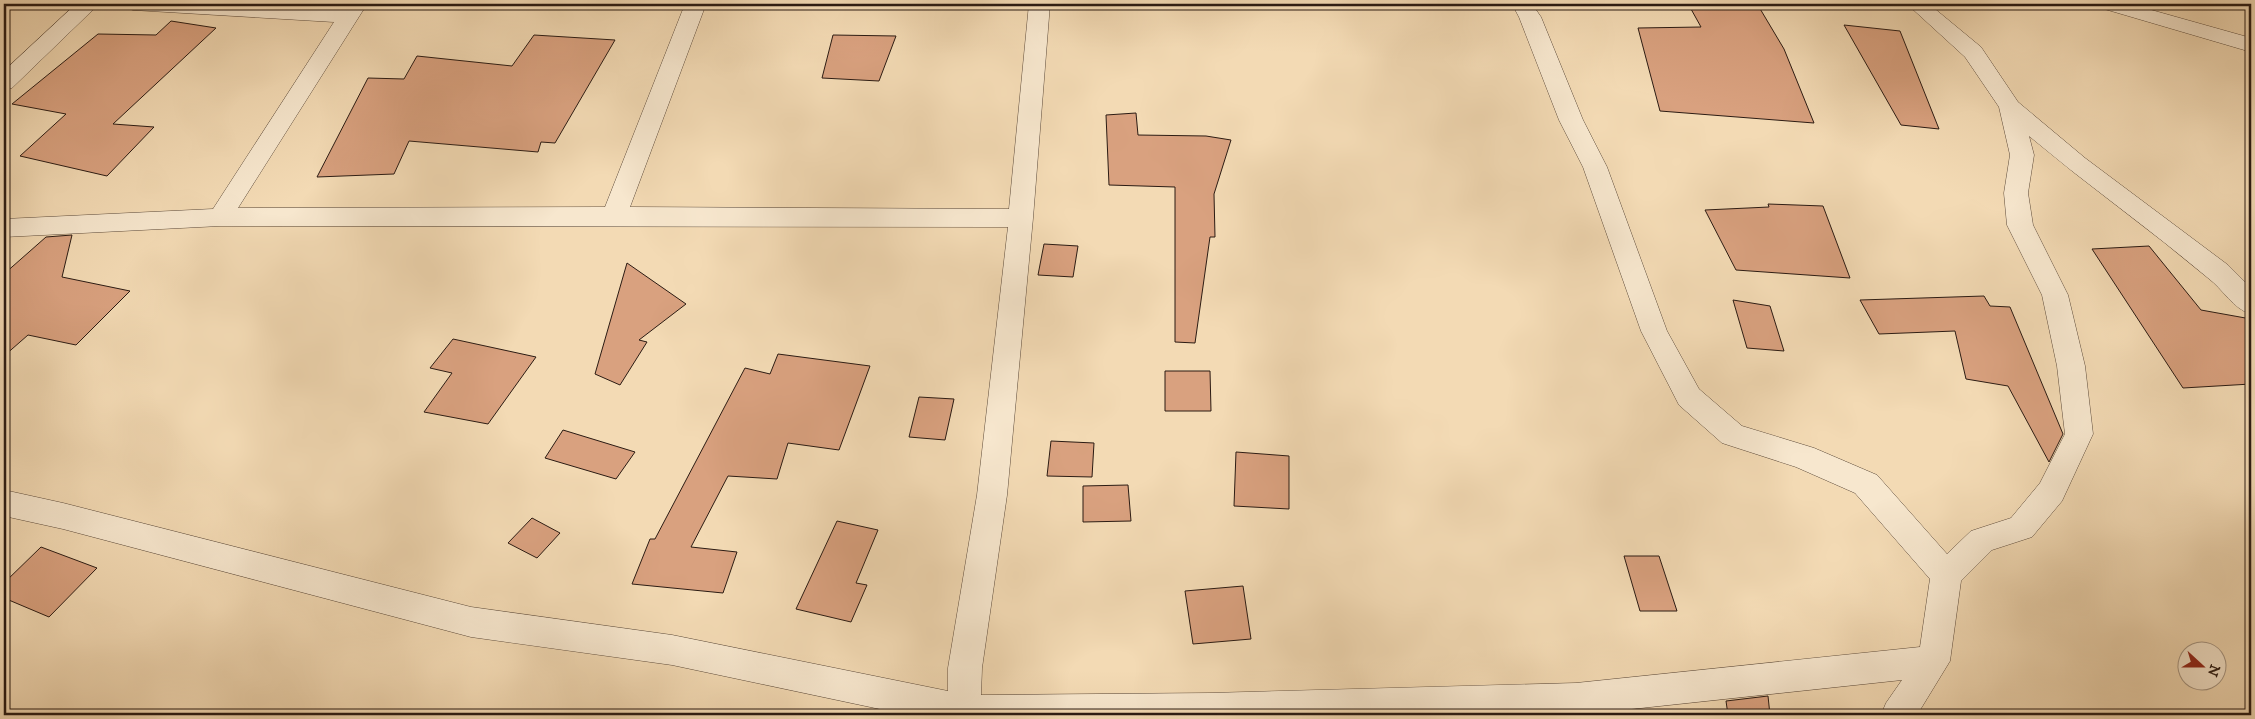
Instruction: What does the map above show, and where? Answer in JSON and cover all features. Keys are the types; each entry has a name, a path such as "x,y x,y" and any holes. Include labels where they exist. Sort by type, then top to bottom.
{"street":[{"path":"4,83 88,4"},
{"path":"133,4 352,10"},
{"path":"614,216 696,4"},
{"path":"964,713 965,668 992,495 1021,218 1040,4"},
{"path":"1522,4 1530,17 1571,120 1595,167 1654,331 1689,397 1732,435 1804,457 1866,484 1946,576"},
{"path":"1917,4 1973,52 2010,107 2077,164 2218,272 2251,304"},
{"path":"2108,4 2251,45"},
{"path":"220,216 352,10"},
{"path":"1898,715 1934,661 1946,576 1982,540 2021,528 2051,492 2078,434 2071,366 2055,295 2020,225 2016,193 2022,155 2010,107"},
{"path":"4,228 220,216 1021,218"},
{"path":"4,503 63,516 470,622 672,650 964,713 1576,700 1934,661"}],"building":[{"path":"1759,7 1784,49 1814,123 1660,111 1638,28 1701,27 1691,9"},
{"path":"171,21 216,28 113,124 154,127 107,176 20,156 66,114 12,104 98,34 156,35"},
{"path":"1844,25 1900,31 1939,129 1901,125"},
{"path":"534,35 615,40 555,143 541,142 538,152 409,141 394,174 317,177 368,78 404,79 417,56 512,66"},
{"path":"833,35 896,36 879,81 822,78"},
{"path":"1136,113 1138,135 1206,136 1231,140 1214,194 1215,237 1210,237 1195,343 1175,342 1175,187 1109,185 1106,115"},
{"path":"1768,204 1823,206 1850,278 1736,270 1705,210 1769,207"},
{"path":"72,235 62,277 130,291 76,345 28,335 4,356 4,274 46,237"},
{"path":"1044,244 1078,246 1073,277 1038,275"},
{"path":"2149,246 2201,310 2251,319 2251,384 2183,388 2092,249"},
{"path":"627,263 686,304 639,340 647,342 620,385 595,374"},
{"path":"1984,296 1990,306 2010,307 2063,434 2049,462 2008,386 1966,379 1955,331 1879,334 1860,300"},
{"path":"1733,300 1770,306 1784,351 1747,348"},
{"path":"453,339 536,357 488,424 424,412 452,373 430,368"},
{"path":"778,354 870,366 839,450 788,443 777,479 728,476 691,547 737,552 723,593 632,584 650,539 655,539 745,368 770,374"},
{"path":"1165,371 1210,371 1211,411 1165,411"},
{"path":"919,397 954,399 945,440 909,437"},
{"path":"563,430 635,452 616,479 545,458"},
{"path":"1051,441 1094,443 1092,477 1047,476"},
{"path":"1236,452 1289,456 1289,509 1234,506"},
{"path":"1128,485 1131,521 1083,522 1083,486"},
{"path":"532,518 560,533 537,558 508,543"},
{"path":"837,521 878,530 856,583 867,585 851,622 796,609"},
{"path":"41,547 97,568 49,617 4,598 4,583"},
{"path":"1624,556 1659,556 1677,611 1640,611"},
{"path":"1243,586 1251,639 1193,644 1185,591"},
{"path":"1768,696 1770,715 1728,715 1726,701"}]}
